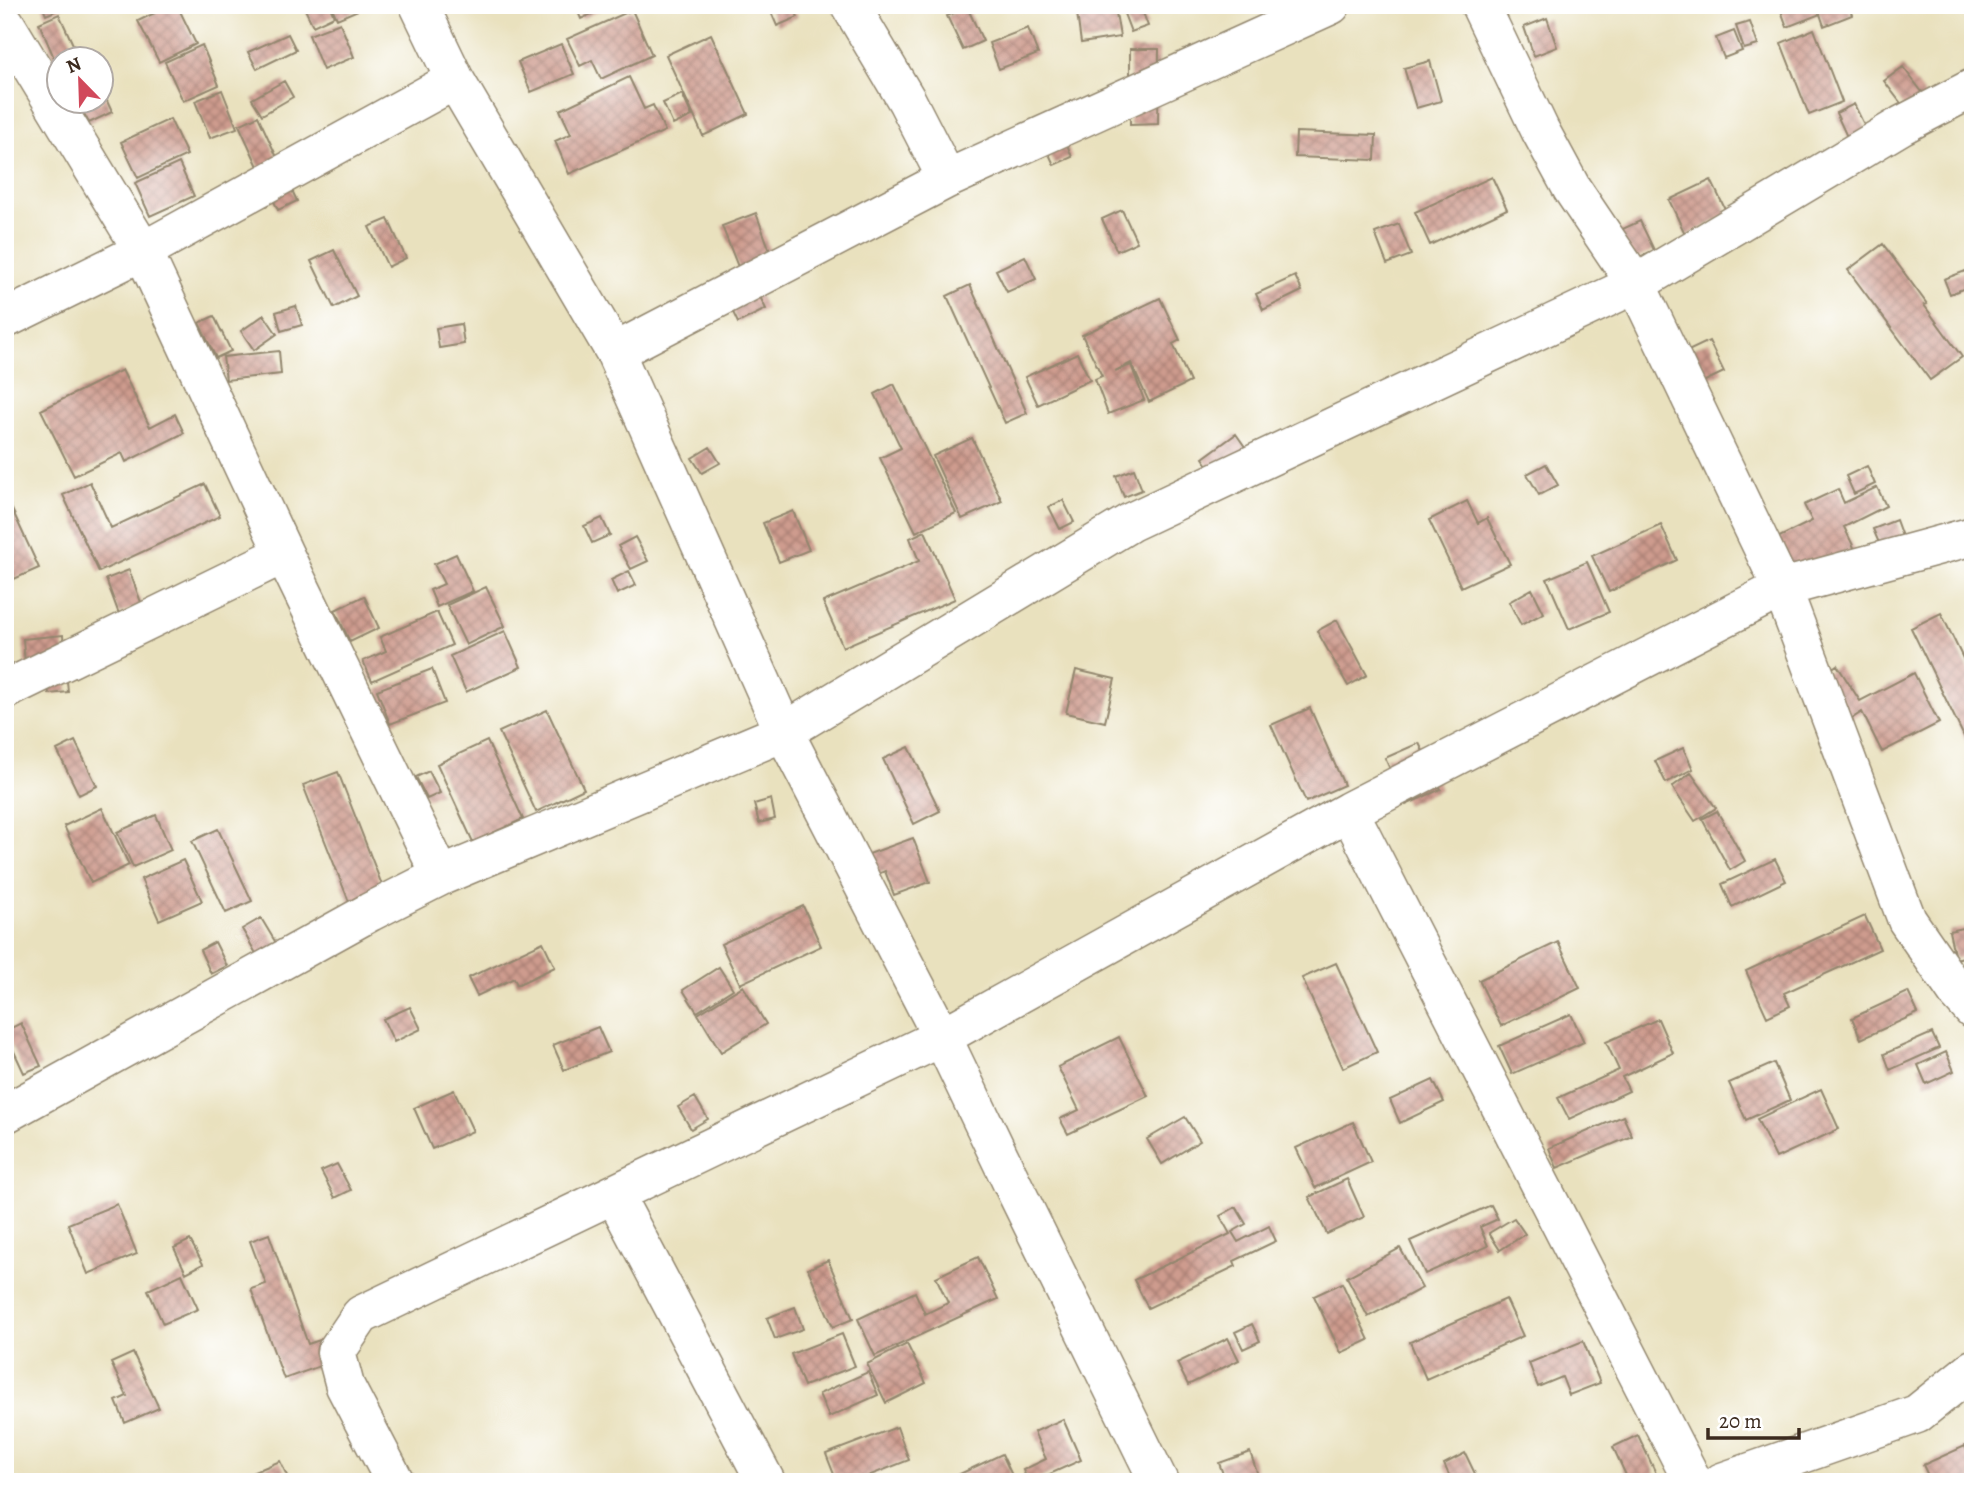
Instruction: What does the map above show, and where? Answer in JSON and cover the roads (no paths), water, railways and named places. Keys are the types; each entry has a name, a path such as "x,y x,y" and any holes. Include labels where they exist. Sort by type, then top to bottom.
{"street":[{"path":"419,5 455,80 615,352 784,733 942,1037 1160,1482"},
{"path":"850,5 907,101 947,179"},
{"path":"615,352 947,179 1331,5"},
{"path":"1480,5 1540,130 1572,189 1636,284 1782,588 1907,920 1955,991 1973,1010"},
{"path":"5,23 144,251 284,554 441,876"},
{"path":"5,318 144,251 455,80"},
{"path":"5,1114 370,912 441,876 784,733 1131,522 1636,284 1902,125 1973,88"},
{"path":"395,1482 345,1386 336,1352 361,1315 942,1037 1349,811 1782,588 1973,536"},
{"path":"5,690 284,554"},
{"path":"1349,811 1693,1482"},
{"path":"614,1194 766,1482"},
{"path":"1722,1482 1917,1414 1973,1369"}]}
